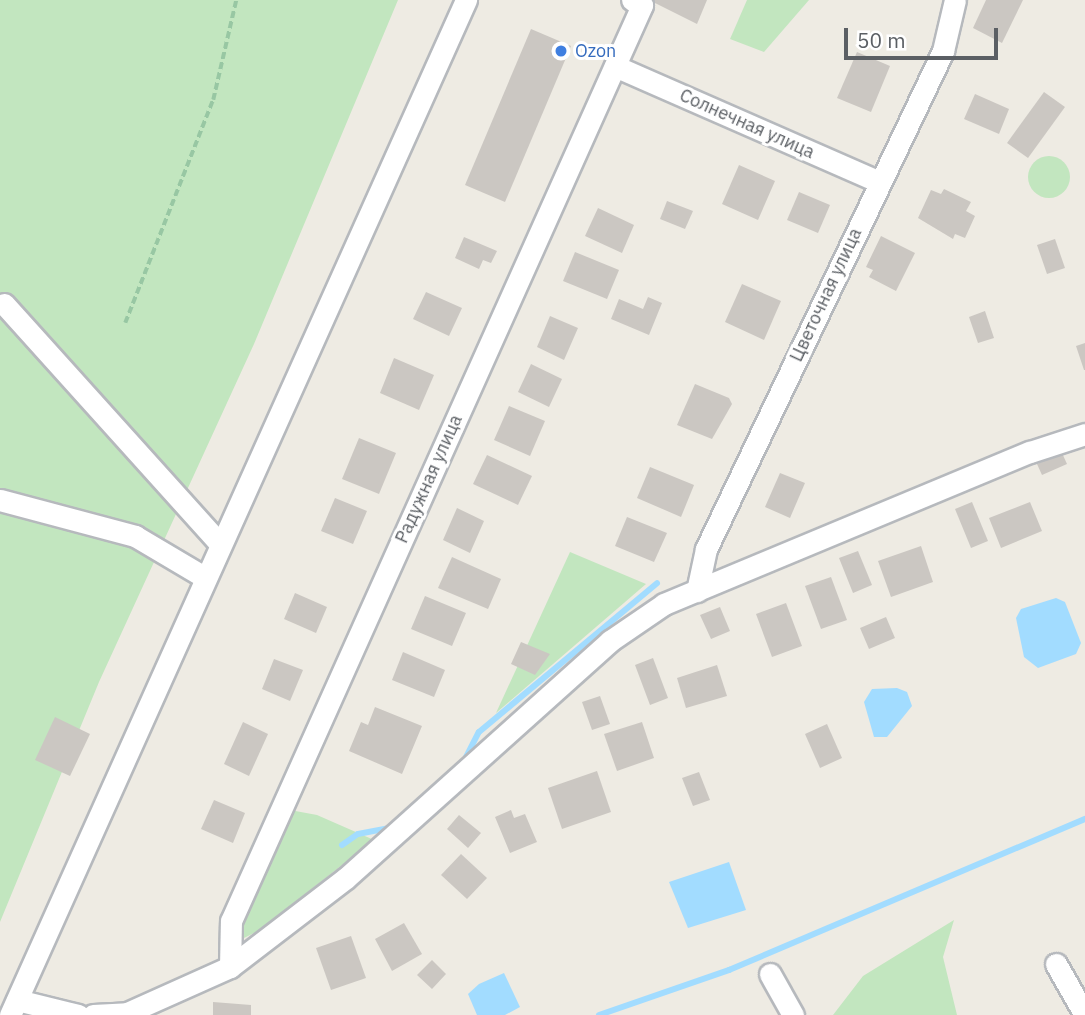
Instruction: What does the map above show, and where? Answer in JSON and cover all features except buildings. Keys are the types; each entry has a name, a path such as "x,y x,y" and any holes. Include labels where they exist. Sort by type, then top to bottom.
{"street":[{"path":"78,1015 13,1008 219,543 466,0"},
{"name":"Радужная улица","path":"230,967 231,921 642,5 632,0"},
{"name":"Цветочная улица","path":"697,591 706,549 943,51 955,0"},
{"name":"Солнечная улица","path":"615,66 879,182"},
{"path":"4,304 219,543"},
{"path":"93,1015 127,1013 230,967 346,878 610,641 664,604 1030,452 1085,434"},
{"path":"0,500 135,536 204,577"},
{"path":"1056,964 1085,1015"},
{"path":"770,974 793,1015"}],"path":[{"path":"125,323 213,100 236,0"}],"green space":[{"path":"0,0 398,0 254,344 99,682 0,922"},
{"path":"747,0 809,0 764,52 730,39"},
{"path":"1049,156 1064,162 1070,177 1064,192 1049,198 1034,192 1028,177 1034,162"},
{"path":"570,552 646,584 496,713"},
{"path":"290,810 317,815 374,840 258,931 240,940 240,918"},
{"path":"954,920 943,957 957,1015 833,1015 863,976"}],"water":[{"path":"1056,598 1065,602 1081,643 1076,654 1038,668 1024,657 1016,618 1021,609"},
{"path":"897,688 907,692 912,706 887,737 874,737 864,702 872,689"},
{"path":"729,862 746,910 688,928 669,882"},
{"path":"504,973 520,1007 505,1015 477,1015 468,994 479,984"}],"waterway":[{"path":"466,757 479,732 657,583"},
{"path":"599,1015 729,970 1085,819"},
{"path":"342,845 358,834 388,828"}],"place":[{"name":"Ozon","path":"561,51"}]}
